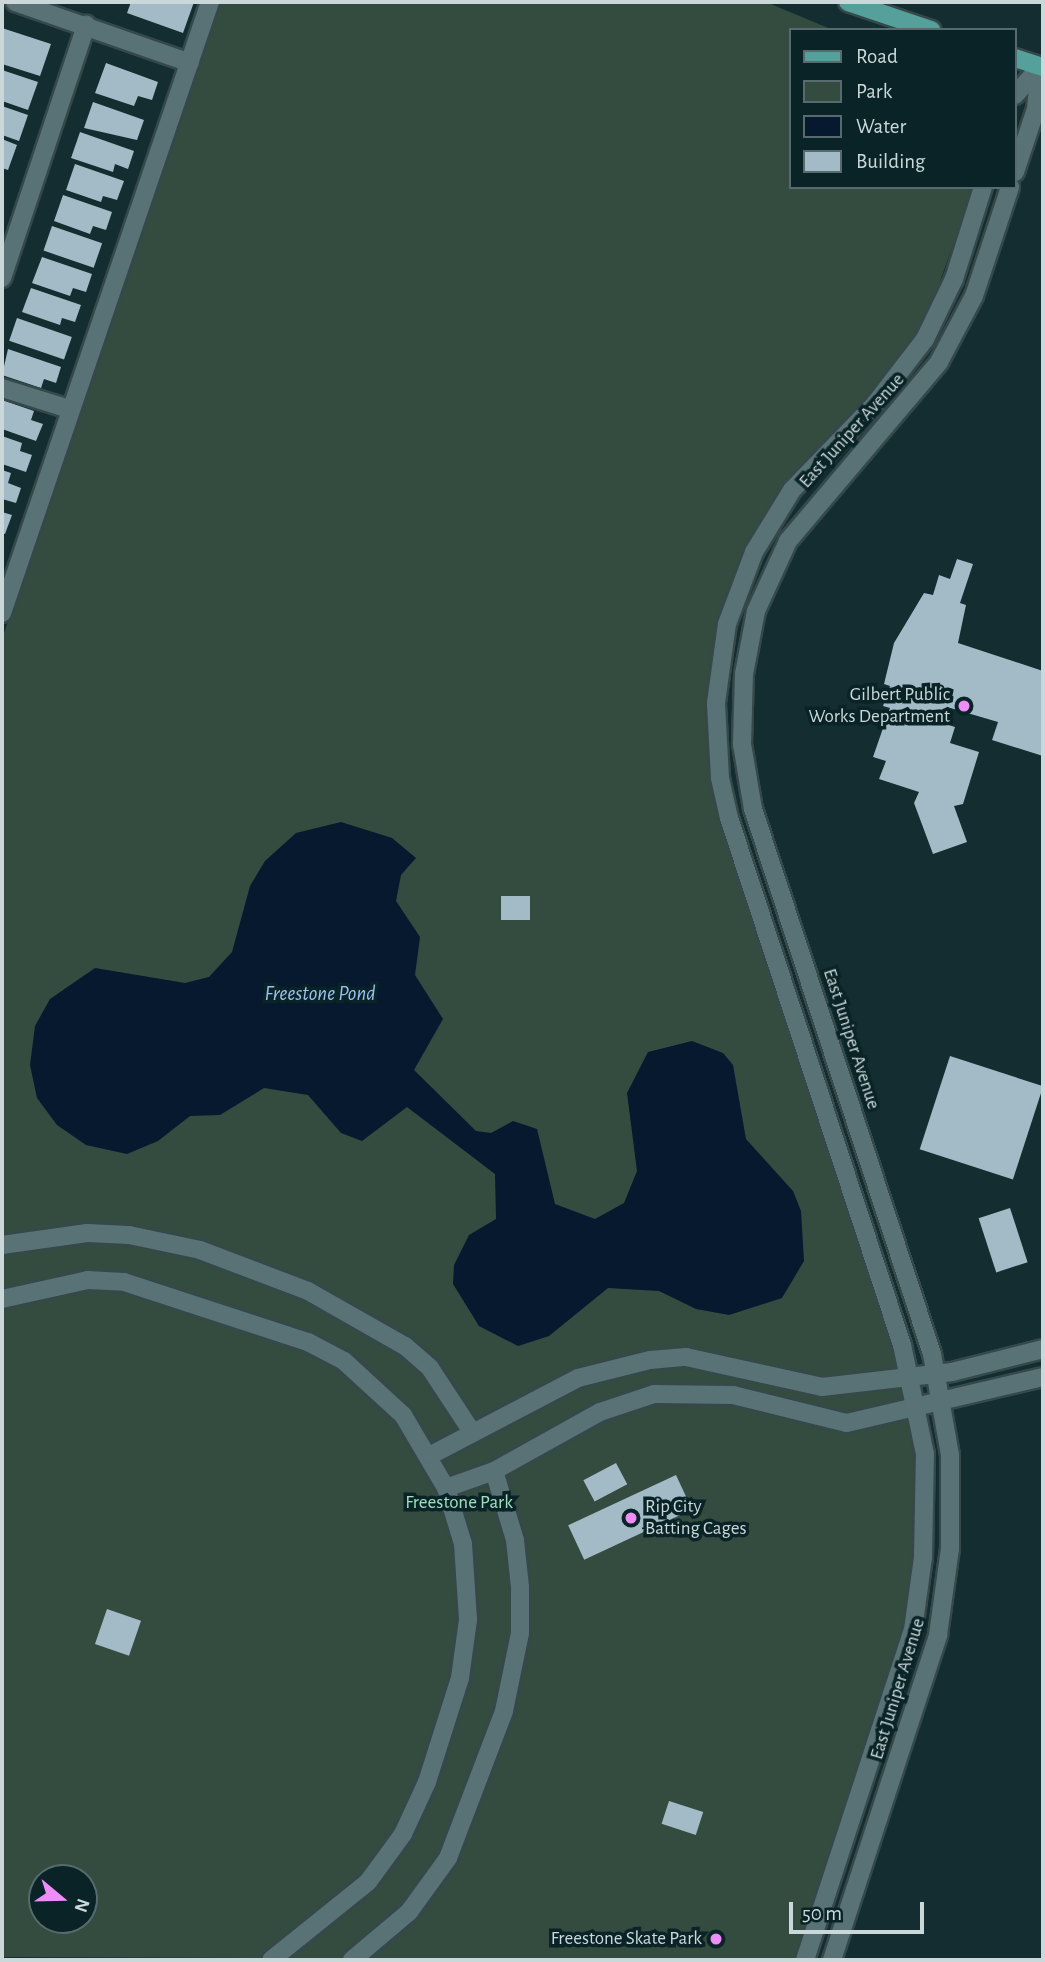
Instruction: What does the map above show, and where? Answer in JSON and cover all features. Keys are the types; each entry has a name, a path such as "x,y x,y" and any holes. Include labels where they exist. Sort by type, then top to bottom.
{"main road":[{"path":"848,2 925,28"},
{"path":"1017,59 1042,67"}],"street":[{"path":"15,2 190,63"},
{"path":"2,613 210,2"},
{"path":"2,278 86,26"},
{"path":"1017,93 1042,67"},
{"path":"1017,166 1036,109 1042,67"},
{"name":"East Juniper Avenue","path":"805,1960 913,1630 927,1496 918,1409 911,1376 729,818 720,778 716,703 727,624 754,552 792,490 875,404 925,339 954,279 982,189"},
{"name":"East Juniper Avenue","path":"832,1960 938,1635 952,1510 944,1401 938,1373 753,809 742,744 744,674 756,611 788,541 939,362 974,296 1009,189"},
{"path":"2,387 69,410"},
{"path":"2,1245 87,1233 142,1237 200,1250 307,1291 405,1346 430,1368 472,1432"},
{"path":"2,1299 88,1280 124,1282 280,1330 344,1361 376,1387 430,1455 446,1488 463,1544 468,1620 455,1697 426,1782 402,1834 368,1882 271,1960"},
{"path":"430,1455 578,1378 650,1360 685,1357 724,1363 797,1385 938,1373 1043,1349"},
{"path":"446,1488 494,1471 600,1412 654,1394 733,1395 847,1423 918,1409 1043,1377"},
{"path":"352,1960 408,1912 448,1858 504,1712 520,1633 520,1587 515,1540 494,1471"}],"green space":[{"name":"Freestone Park","path":"218,2 766,2 828,28 790,28 790,189 973,189 926,320 885,380 791,476 765,514 724,604 712,658 709,755 720,814 892,1344 915,1446 919,1501 904,1623 795,1960 2,1957 2,639"}],"water":[{"name":"Freestone Pond","path":"341,822 392,838 416,858 401,875 396,901 420,937 415,975 443,1019 414,1070 476,1131 491,1133 513,1121 537,1129 555,1204 595,1219 624,1203 637,1171 627,1093 648,1052 692,1041 723,1053 733,1065 746,1139 793,1191 801,1211 804,1261 782,1298 729,1315 696,1309 659,1291 608,1288 549,1336 518,1346 479,1326 453,1284 454,1265 469,1235 496,1219 495,1174 407,1107 362,1141 341,1133 308,1095 264,1088 220,1115 190,1116 158,1141 127,1154 86,1145 57,1125 37,1098 30,1065 35,1026 50,999 95,968 185,983 209,977 232,952 250,886 265,861 296,833"}],"building":[{"path":"131,2 194,2 183,33 127,13"},
{"path":"2,28 51,44 40,76 2,64"},
{"path":"106,63 158,82 152,100 138,96 134,106 95,93"},
{"path":"2,70 38,82 28,110 2,101"},
{"path":"93,102 144,120 137,140 84,128"},
{"path":"2,106 28,115 19,141 2,135"},
{"path":"80,132 134,151 128,169 115,164 113,172 71,158"},
{"path":"2,139 17,145 8,170 2,168"},
{"path":"75,164 124,181 117,200 103,196 101,202 66,190"},
{"path":"63,195 112,212 106,230 93,226 90,234 54,221"},
{"path":"52,226 102,243 94,268 44,251"},
{"path":"42,257 92,274 86,292 73,288 70,296 32,283"},
{"path":"31,288 81,305 75,322 62,318 60,325 22,312"},
{"path":"17,318 72,337 64,360 9,341"},
{"path":"8,349 61,367 56,383 44,379 41,388 2,375"},
{"path":"2,400 34,411 31,420 43,424 36,441 2,429"},
{"path":"2,436 22,443 20,451 32,455 26,472 2,464"},
{"path":"2,470 11,473 8,483 21,488 16,503 2,499"},
{"path":"2,512 12,515 5,534 2,533"},
{"name":"Gilbert Public Works Department","path":"957,559 973,564 960,603 966,605 958,643 1043,671 1043,756 992,740 998,722 947,707 942,723 955,727 950,743 979,752 963,804 954,806 967,842 933,854 914,803 919,792 879,779 886,761 873,757 890,708 883,706 890,686 884,684 894,643 924,593 933,595 939,575 950,579"},
{"path":"501,896 530,896 530,920 501,920"},
{"path":"950,1056 1043,1086 1013,1179 920,1149"},
{"path":"1010,1208 1028,1262 996,1272 979,1218"},
{"path":"616,1463 627,1484 595,1502 583,1480"},
{"name":"Rip City Batting Cages","path":"676,1475 692,1509 584,1560 568,1525"},
{"path":"107,1609 141,1621 129,1656 95,1644"},
{"path":"669,1801 703,1812 696,1835 662,1824"}],"place":[{"name":"Gilbert Public Works Department","path":"964,706"},
{"name":"Rip City Batting Cages","path":"631,1518"},
{"name":"Freestone Skate Park","path":"716,1939"}]}
